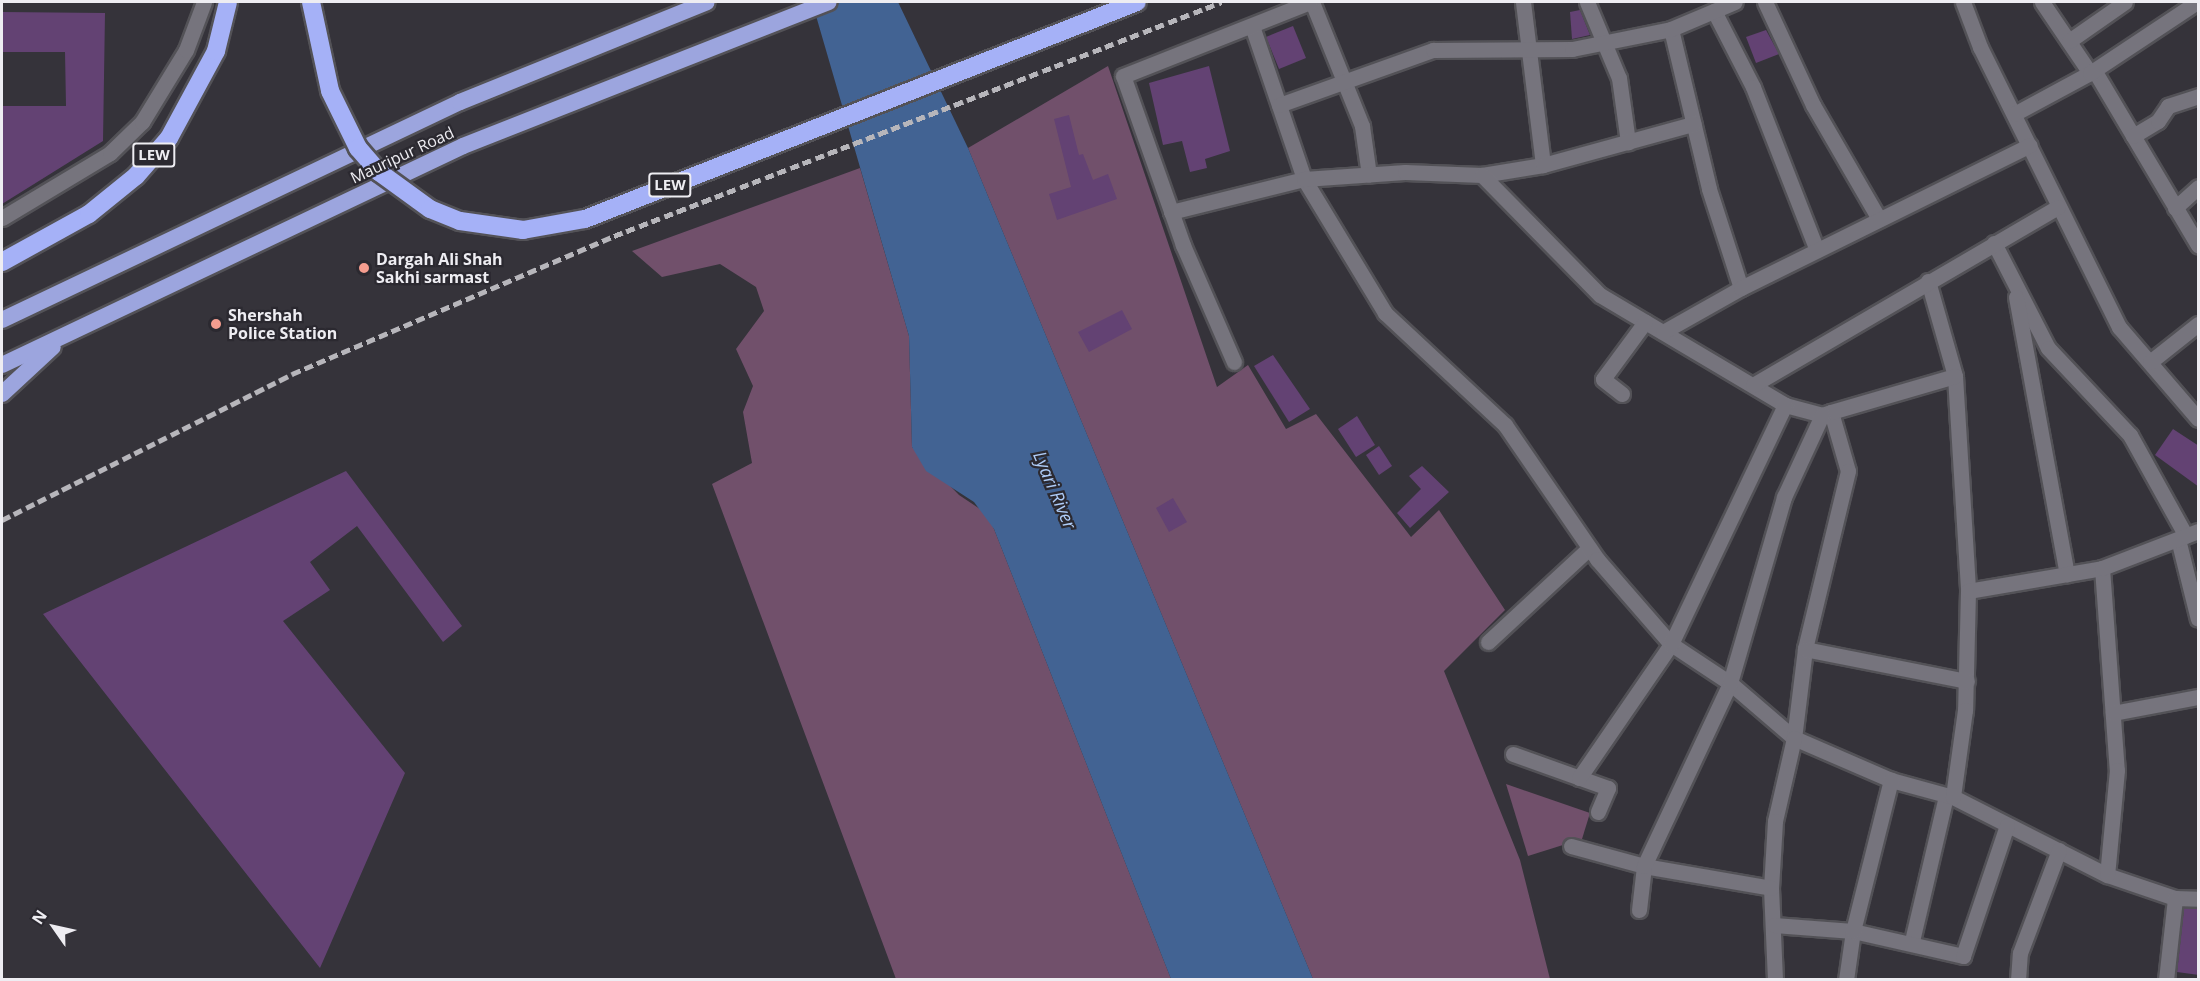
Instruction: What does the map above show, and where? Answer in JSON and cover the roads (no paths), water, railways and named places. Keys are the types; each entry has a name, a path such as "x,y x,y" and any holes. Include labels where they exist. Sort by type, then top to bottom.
{"highway":[{"name":"LEW","path":"8,259 89,214 136,176 170,138 216,51 228,2"},
{"name":"LEW","path":"311,2 330,91 353,139 379,172 403,193 450,217 522,230 585,219 1137,2"},
{"name":"Mauripur Road","path":"2,320 518,77 707,2"},
{"name":"Mauripur Road","path":"2,365 463,146 829,2"},
{"path":"2,394 67,334"}],"street":[{"path":"2,218 110,153 142,122 186,50 204,2"},
{"path":"1234,362 1171,212 1123,76 1311,2 1362,126 1369,175"},
{"path":"1523,2 1543,165"},
{"path":"1587,2 1602,43 1619,78 1628,142"},
{"path":"1279,105 1433,50 1528,49 1602,43 1671,29 1735,2"},
{"path":"1765,2 1813,105 1879,219"},
{"path":"1963,2 2058,207 2120,327 2199,419"},
{"path":"2042,2 2092,71 2199,245"},
{"path":"2069,41 2125,2"},
{"path":"2014,114 2092,71 2197,2"},
{"path":"1714,11 1753,87 1817,250"},
{"path":"1252,26 1304,179 1385,313 1505,424 1589,548 1671,644 1730,683 1794,738 1891,780 1950,796 2107,875 2175,898 2199,899"},
{"path":"1671,29 1694,124 1741,288"},
{"path":"2133,135 2158,121 2168,106 2199,96"},
{"path":"1171,212 1304,179 1369,175 1482,175 1543,165 1694,124"},
{"path":"1663,332 1741,288 2030,145"},
{"path":"1482,175 1600,295 1785,405 1827,414 1954,376"},
{"path":"2175,208 2199,187"},
{"path":"1753,385 2058,207"},
{"path":"1995,243 2048,348 2130,435 2187,536 2199,619"},
{"path":"2013,279 2067,574"},
{"path":"1912,941 1950,796 1967,681 1968,591 1954,376 1928,281"},
{"path":"1622,394 1603,380 1645,322"},
{"path":"2150,362 2199,324"},
{"path":"1579,778 1671,644 1785,405"},
{"path":"1775,980 1771,888 1775,821 1794,738 1805,649 1848,471 1827,414"},
{"path":"1639,910 1644,866 1730,683 1784,497 1827,414"},
{"path":"1968,591 2102,568 2187,536"},
{"path":"1488,642 1589,548"},
{"path":"2102,568 2117,770 2107,875"},
{"path":"1805,649 1967,681"},
{"path":"2113,713 2199,697"},
{"path":"1513,754 1608,788 1598,812"},
{"path":"1846,980 1853,931 1891,780"},
{"path":"1774,926 1853,931 1912,941 1963,956 2007,825"},
{"path":"1571,846 1644,866 1771,888"},
{"path":"2018,980 2020,953 2059,850"},
{"path":"2166,980 2175,898"}],"water":[{"name":"Lyari River","path":"812,2 898,2 968,148 1313,979 1171,979 994,529 974,502 926,471 912,447 909,336"}],"railway":[{"path":"2,520 292,374 614,236 1222,2"}],"place":[{"name":"Dargah Ali Shah Sakhi sarmast","path":"364,268"},
{"name":"Shershah Police Station","path":"216,324"}]}
